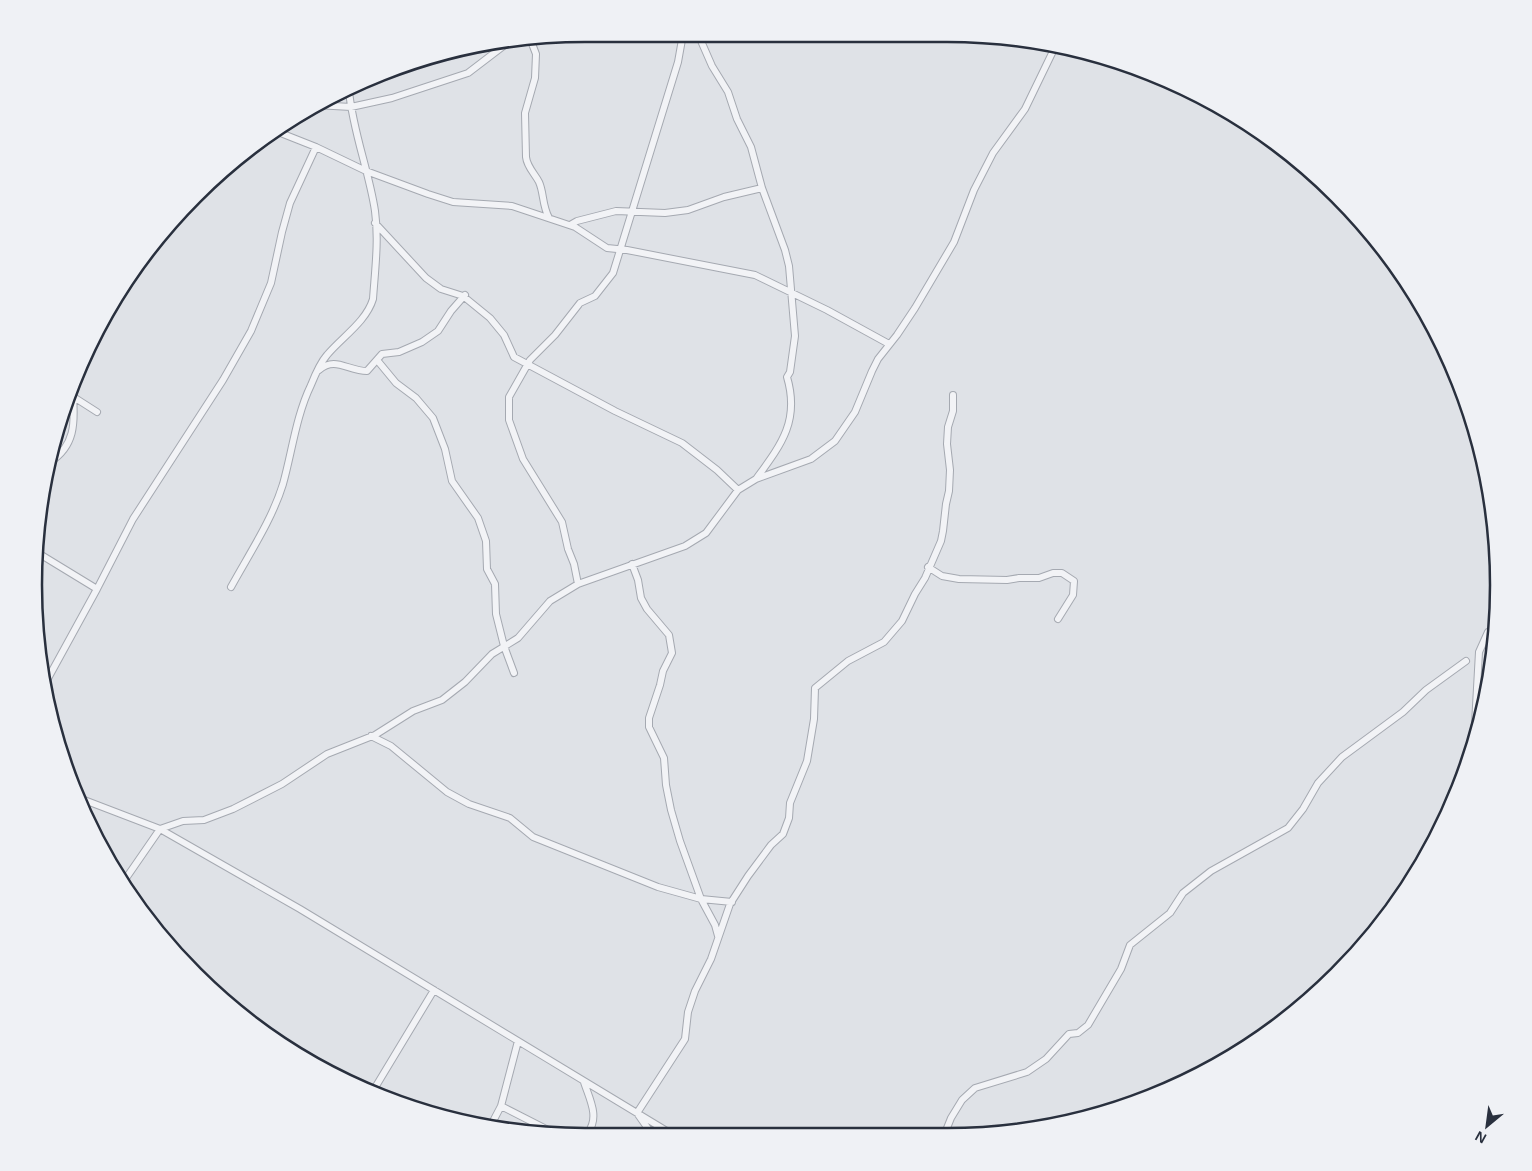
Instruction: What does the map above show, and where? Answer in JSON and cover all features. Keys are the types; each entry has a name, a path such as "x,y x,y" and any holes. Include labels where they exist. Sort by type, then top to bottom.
{"street":[{"path":"578,584 562,522 527,468 509,420 509,398 528,363 555,335 580,303 597,294 613,273 618,250 678,62 682,42"},
{"path":"702,42 712,66 728,92 737,119 751,147 762,188 789,266 794,341 788,377 792,397 792,417 788,430 756,479"},
{"path":"533,45 536,54 536,78 525,113 526,157 540,185 543,206 549,218"},
{"path":"331,106 351,107 392,98 468,74 499,50"},
{"path":"127,876 160,829 183,821 204,820 233,809 282,784 327,754 371,736 413,710 442,700 465,682 492,654 518,638 550,601 578,584 632,564 676,551 700,538 706,533 738,490 756,479 811,459 835,442 855,412 872,371 915,308 954,242 974,190 993,153 1025,110 1052,53"},
{"path":"231,587 276,501 305,400 316,373 326,356 361,319 373,299 377,251 375,213 351,107 350,96"},
{"path":"285,134 366,171 453,202 507,205 570,225 607,248 627,250 748,273 767,279 842,317 889,344"},
{"path":"50,674 133,519 223,380 251,331 271,283 290,203 316,147"},
{"path":"570,225 577,221 608,213 632,211 665,213 688,210 724,197 762,188"},
{"path":"375,223 426,278 441,289 464,295 490,318 504,335 514,357 615,411 682,443 717,470 738,490"},
{"path":"316,373 332,363 367,371 382,354 399,352 422,342 438,331 450,311 464,295"},
{"path":"377,360 396,383 416,398 433,418 445,449 452,481 478,518 486,541 487,569 494,584 496,614 504,646 514,673"},
{"path":"637,1113 685,1039 688,1012 695,991 711,959 732,902 750,873 771,845 783,834 789,818 790,803 807,761 814,720 815,688 843,664 884,642 894,632 925,578 943,532 949,491 950,470 947,444 948,427 953,411 953,395"},
{"path":"76,399 97,412"},
{"path":"58,457 70,439 74,416 73,406"},
{"path":"44,556 97,589"},
{"path":"632,564 638,580 641,598 647,609 669,635 672,653 663,671 649,718 649,727 664,758 666,785 671,810 701,899 715,925 718,937"},
{"path":"928,567 937,574 959,579 1006,580 1039,578 1054,573 1062,573 1074,581 1073,595 1058,619"},
{"path":"925,578 937,574"},
{"path":"1476,704 1479,652 1487,635"},
{"path":"946,1128 950,1118 962,1100 975,1088 1027,1072 1046,1058 1069,1034 1078,1034 1088,1025 1121,969 1130,945 1170,913 1183,894 1211,871 1288,828 1303,809 1318,783 1342,757 1403,712 1426,690 1466,661"},
{"path":"371,736 391,746 447,792 469,804 510,818 533,837 658,887 701,899 732,902"},
{"path":"88,801 160,829 300,909 663,1128"},
{"path":"376,1086 434,990"},
{"path":"494,1120 501,1106 518,1042"},
{"path":"584,1082 594,1119 592,1128"},
{"path":"501,1106 541,1126"},
{"path":"637,1113 649,1128"}]}
